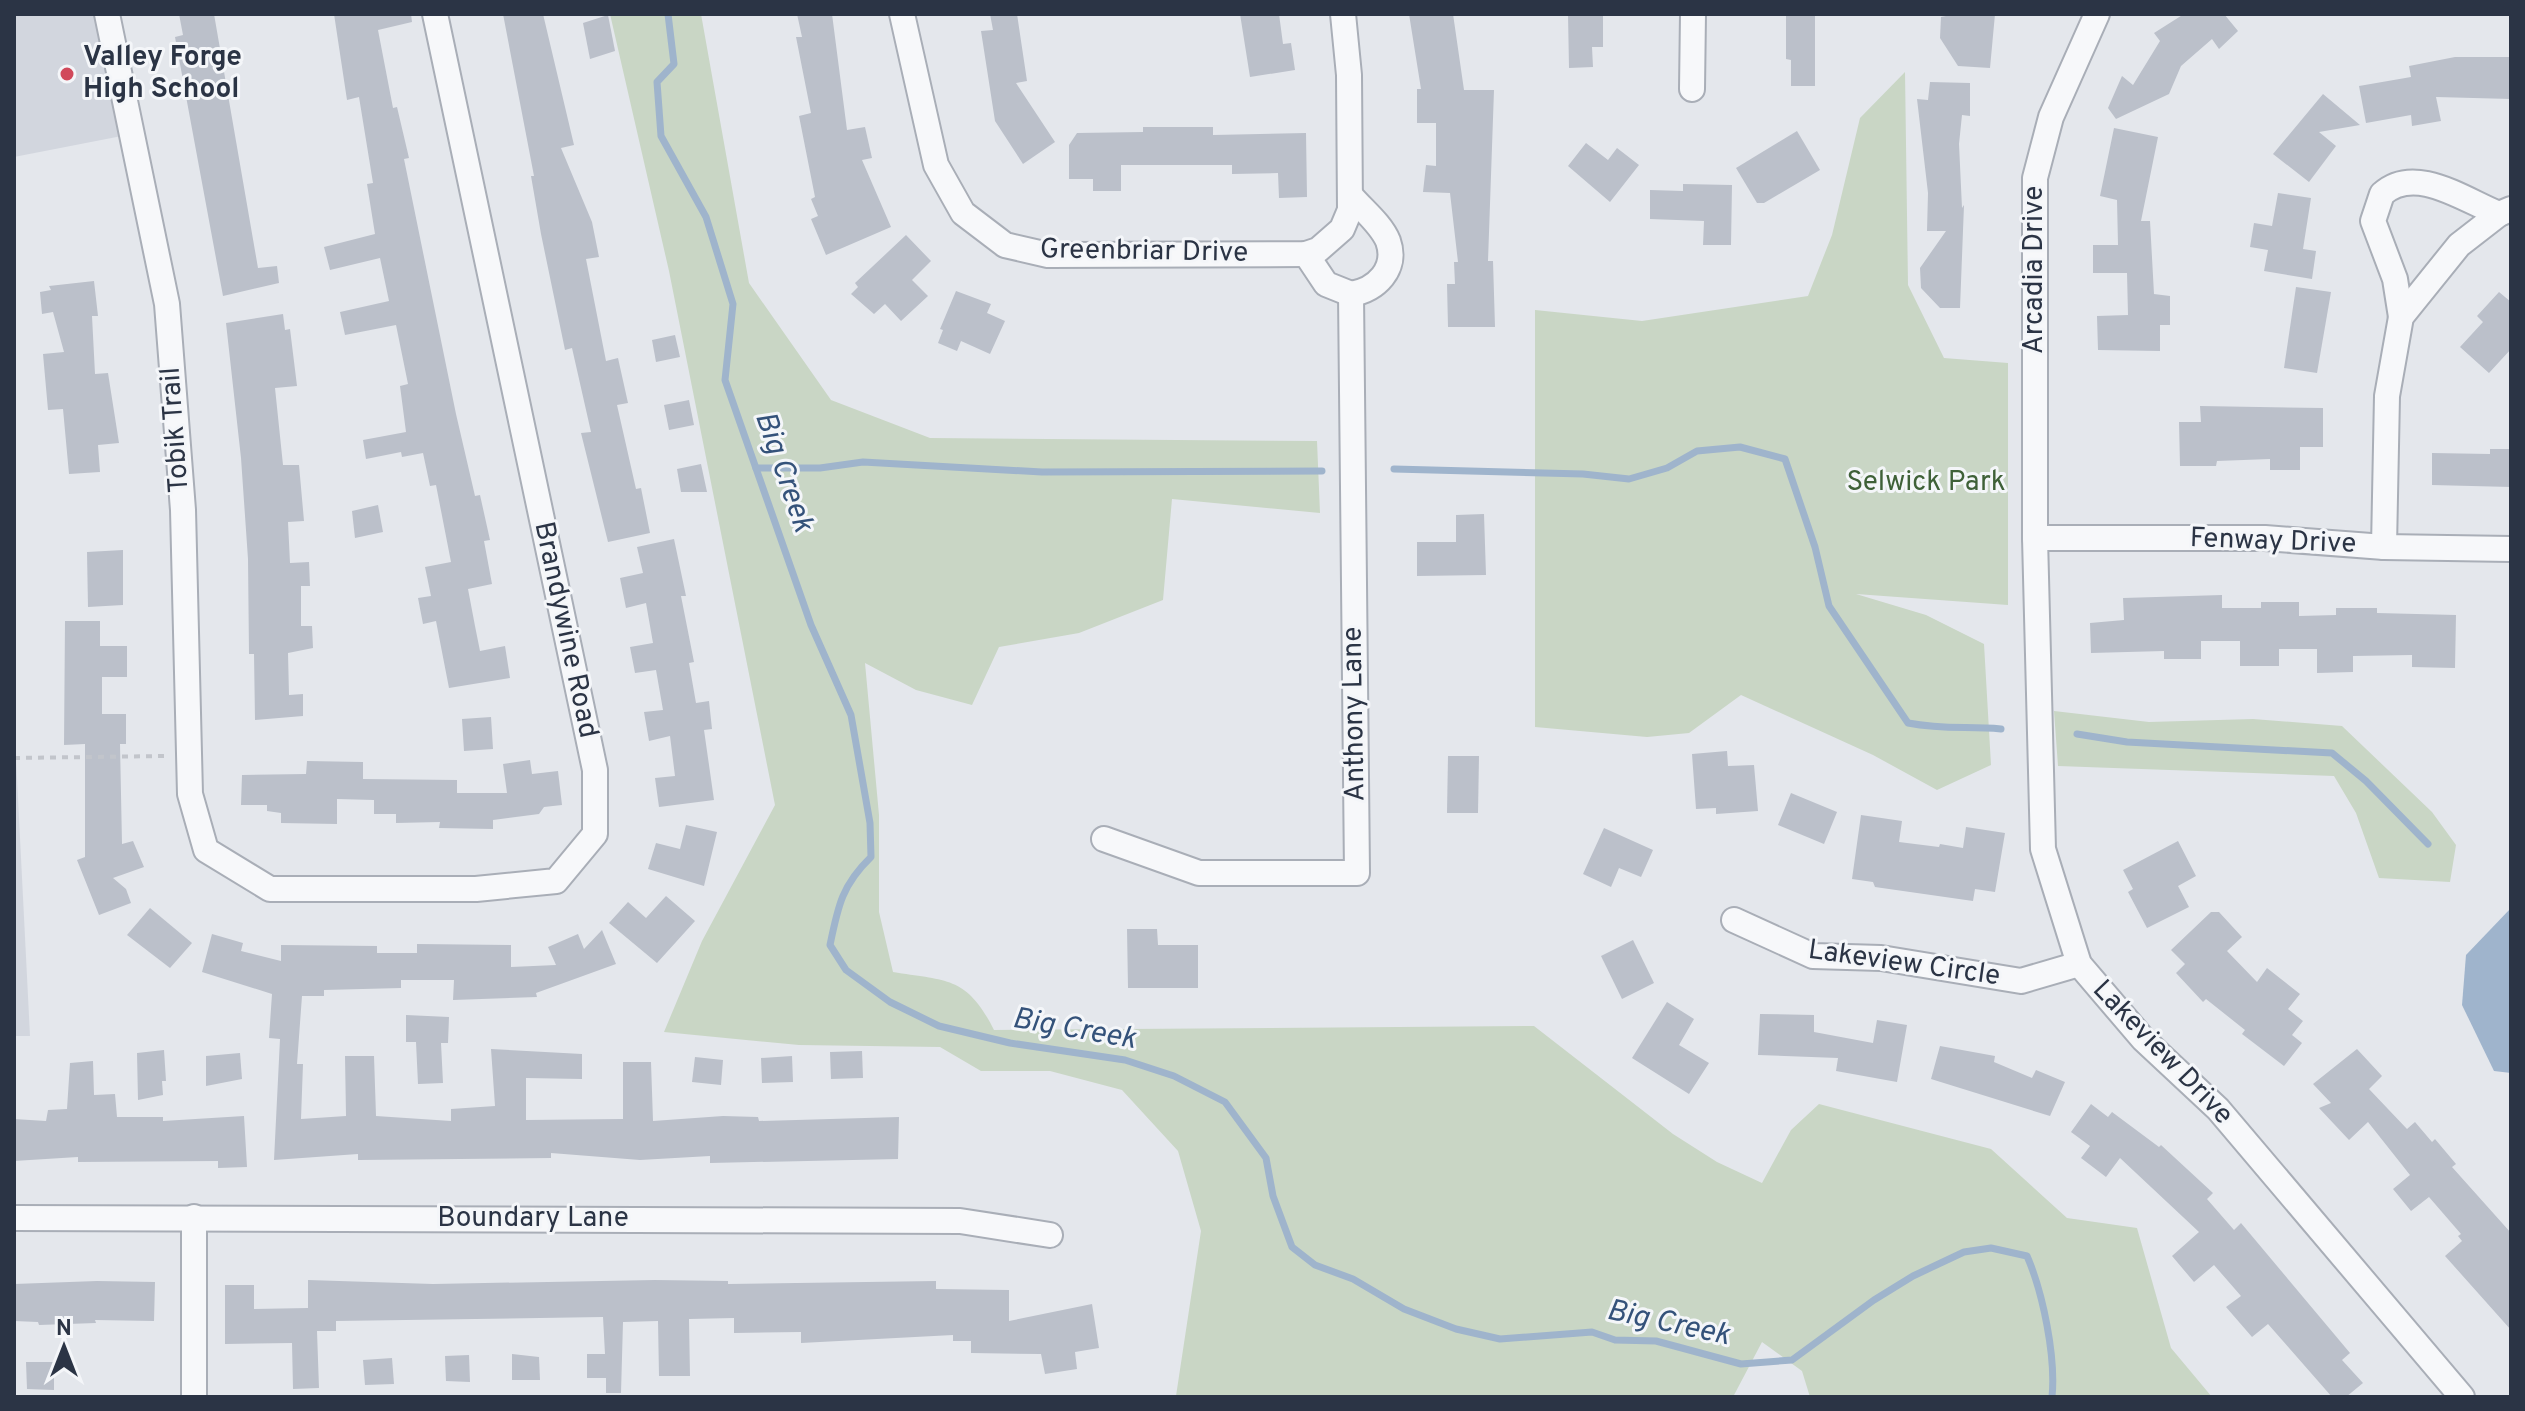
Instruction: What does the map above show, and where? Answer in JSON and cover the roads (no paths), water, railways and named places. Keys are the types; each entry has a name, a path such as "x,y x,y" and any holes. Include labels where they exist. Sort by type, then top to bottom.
{"street":[{"name":"Tobik Trail","path":"107,14 167,304 183,510 190,794 206,850"},
{"name":"Brandywine Road","path":"206,850 270,889 476,889 556,881 595,834 595,770 435,14"},
{"name":"Greenbriar Drive","path":"902,14 936,165 963,213 1005,245 1048,255 1306,254"},
{"path":"1343,14 1349,75 1351,196 1342,229 1318,250 1306,254 1326,284 1351,294 1365,292 1383,279 1390,260 1388,241 1351,196"},
{"path":"1692,89 1693,14"},
{"name":"Arcadia Drive","path":"2035,538 2035,178 2051,117 2097,14"},
{"path":"2384,547 2387,396 2401,317 2395,279 2373,221 2382,194 2405,181 2423,181 2505,211"},
{"path":"2401,317 2443,261 2475,231 2505,211"},
{"name":"Anthony Lane","path":"1104,839 1199,873 1357,873 1351,294"},
{"name":"Fenway Drive","path":"2035,538 2265,538 2384,547 2511,549"},
{"name":"Lakeview Drive","path":"2035,538 2043,849 2079,964 2143,1039 2218,1109 2462,1397"},
{"name":"Lakeview Circle","path":"1734,920 1813,956 1881,958 2021,981 2079,964"},
{"path":"194,1217 194,1397"},
{"name":"Boundary Lane","path":"14,1218 960,1221 1050,1235"}],"water":[{"path":"2511,908 2511,1073 2494,1071 2462,1005 2466,955"}],"waterway":[{"name":"Big Creek","path":"668,14 674,64 657,82 661,136 706,217 733,304 725,380 811,625 851,715 870,823 871,857 847,887 833,931 830,945 846,970 890,1002 939,1026 1010,1043 1125,1060 1174,1076 1225,1102 1266,1158 1273,1196 1292,1247 1315,1265 1353,1279 1404,1309 1456,1329 1500,1339 1592,1332 1615,1340 1656,1341 1741,1364 1792,1360 1874,1300 1913,1276 1964,1252 1991,1248 2027,1256 2047,1325 2052,1397"},
{"path":"1394,469 1583,474 1629,479 1667,468 1697,451 1740,447 1785,459 1815,547 1829,606 1908,723 2001,729"},
{"path":"756,468 820,468 863,462 1042,472 1322,471"},
{"path":"2077,734 2127,742 2332,753 2366,781 2428,844"}],"place":[{"name":"Valley Forge High School","path":"67,74"}],"park label":[{"name":"Selwick Park","path":"1926,483"}]}
